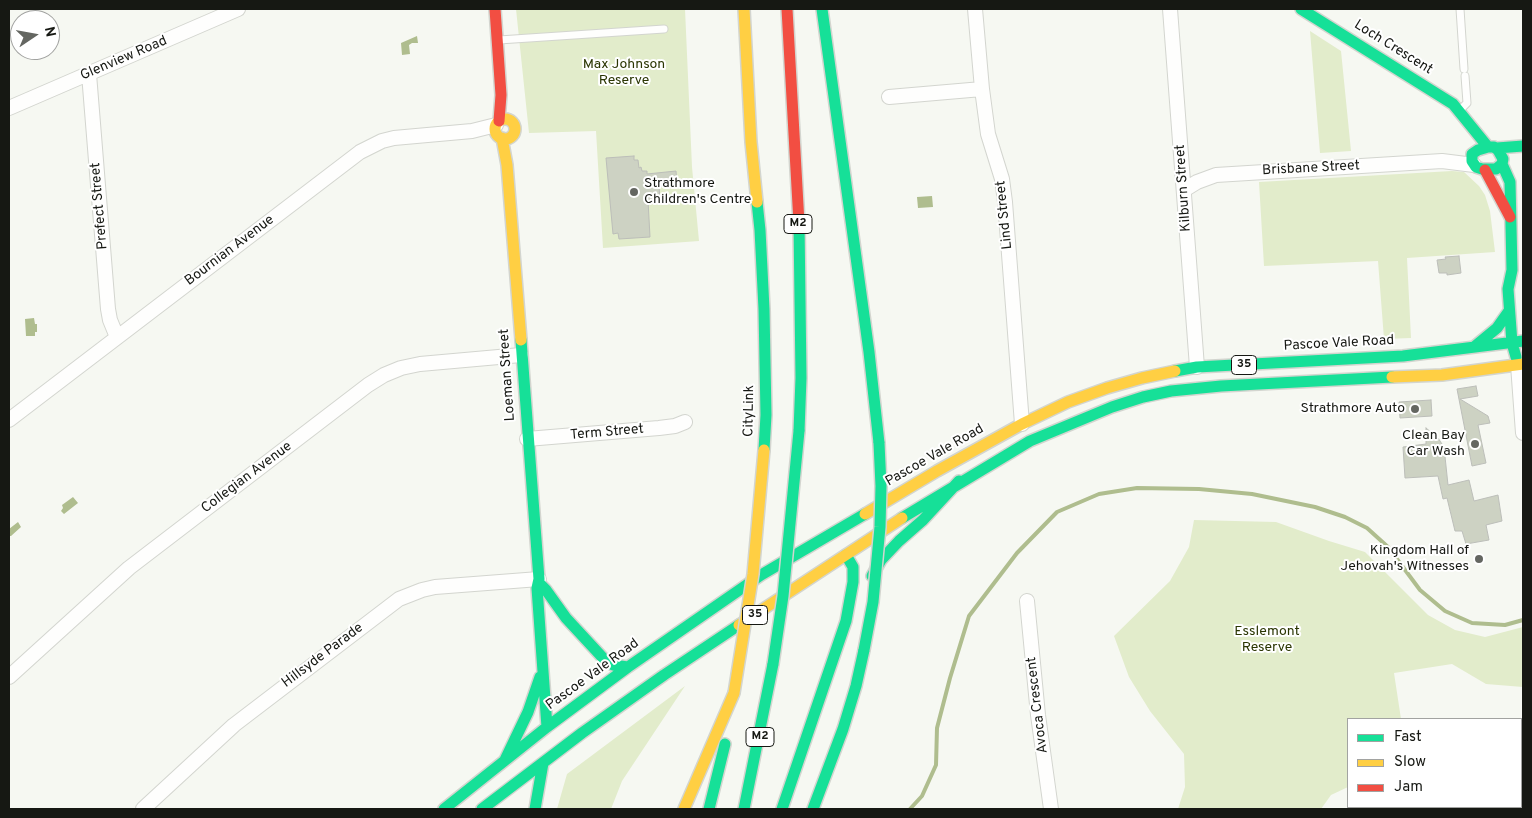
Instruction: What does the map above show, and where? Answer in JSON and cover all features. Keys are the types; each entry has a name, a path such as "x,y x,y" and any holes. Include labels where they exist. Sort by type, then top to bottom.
{"main road":[{"name":"Loeman Street","path":"494,9 502,129 508,164 539,581 537,588 547,727 535,809"},
{"name":"CityLink","path":"709,809 723,754 753,574 766,415 760,230 751,142 744,9"},
{"name":"M2","path":"744,809 773,664 783,596 799,431 801,369 799,229 787,9"},
{"path":"813,809 843,730 864,650 872,602 880,527 881,486 879,443 869,352 822,9"},
{"name":"Loch Crescent","path":"1301,9 1453,104 1492,148 1501,154 1511,196 1512,270"},
{"path":"1462,114 1476,160 1510,217"},
{"path":"1476,160 1478,150 1523,146"},
{"path":"1504,167 1523,152"},
{"path":"1476,160 1496,169 1517,164"},
{"path":"1512,270 1520,292"},
{"path":"1512,270 1508,288 1509,311 1518,342 1521,365"},
{"path":"1474,347 1497,328 1509,311"},
{"name":"Pascoe Vale Road","path":"444,809 547,727 628,667 761,575 937,471 1022,424 1068,402 1142,378 1196,367 1403,356 1518,342"},
{"path":"1521,365 1523,349"},
{"name":"35","path":"482,809 582,733 655,681 960,481 1030,440 1112,407 1143,397 1171,391 1221,386 1442,376 1521,365"},
{"path":"846,621 881,560 960,481"},
{"path":"782,809 846,621 853,582 853,567 846,555 820,540"},
{"path":"539,581 566,618 603,658 613,665 628,667"},
{"path":"505,760 528,712 543,669"},
{"path":"684,809 734,694"}],"street":[{"name":"Glenview Road","path":"9,108 238,9"},
{"name":"Lind Street","path":"975,9 988,134 1002,179 1005,202 1022,424"},
{"name":"Kilburn Street","path":"1170,9 1196,367"},
{"name":"Prefect Street","path":"89,74 108,309 117,337"},
{"path":"890,97 982,89"},
{"name":"Bournian Avenue","path":"9,420 360,152 382,140 394,138 502,129"},
{"name":"Brisbane Street","path":"1184,190 1197,182 1216,175 1476,160"},
{"name":"Collegian Avenue","path":"9,677 114,580 376,380 401,368 420,364 521,355"},
{"path":"1521,365 1523,433"},
{"name":"Term Street","path":"527,439 659,428 675,426 685,422"},
{"name":"Hillsyde Parade","path":"143,809 234,725 399,599 435,587 539,581"},
{"name":"Avoca Crescent","path":"1027,601 1038,715 1051,809"}],"lane":[{"path":"1460,9 1467,103 1462,114"},
{"path":"497,40 664,29"}],"green space":[{"name":"Max Johnson Reserve","path":"516,9 685,9 692,167 699,241 603,248 596,131 529,133"},
{"path":"1310,31 1341,51 1351,151 1320,153"},
{"path":"1452,171 1464,172 1479,186 1485,195 1490,211 1495,252 1407,258 1411,338 1384,339 1378,261 1264,266 1259,182"},
{"name":"Esslemont Reserve","path":"1194,520 1276,522 1365,552 1428,615 1455,630 1485,637 1523,627 1523,687 1486,684 1452,664 1394,673 1401,718 1347,718 1347,787 1331,795 1321,809 1178,809 1185,787 1184,754 1150,711 1129,677 1114,636 1170,581 1189,547"},
{"path":"685,686 622,781 611,809 557,809 567,774"}],"shaded area":[{"path":"417,36 418,43 409,45 410,54 402,55 401,43"},
{"path":"932,196 933,207 918,208 917,197"},
{"path":"34,318 35,324 37,324 37,332 35,332 35,336 26,336 25,319"},
{"path":"73,497 78,503 64,514 61,511 62,505"},
{"path":"18,522 21,527 9,536 9,529"}],"building":[{"name":"Strathmore Children's Centre","path":"634,156 634,160 638,160 639,168 641,167 642,171 647,171 647,174 676,171 677,184 659,186 660,199 648,200 650,237 619,239 618,233 613,234 606,158"},
{"path":"1459,256 1461,273 1447,275 1447,273 1439,273 1437,260 1446,259 1445,257"},
{"name":"Clean Bay Car Wash","path":"1476,386 1478,396 1460,399 1488,416 1490,423 1478,425 1486,463 1472,466 1457,389"},
{"name":"Strathmore Auto","path":"1431,400 1432,416 1400,418 1399,402"},
{"path":"1426,428 1438,438 1444,447 1448,485 1469,480 1474,501 1498,495 1502,521 1486,525 1489,540 1466,544 1462,531 1455,531 1447,498 1443,499 1438,476 1405,478 1403,447 1426,444"}],"waterway":[{"path":"910,809 922,796 936,765 937,728 969,616 1017,553 1057,512 1099,494 1137,488 1199,489 1252,494 1315,507 1345,517 1367,528 1388,547 1420,590 1445,611 1472,623 1505,625 1523,620"}],"traffic: fast":[{"path":"822,9 869,352 879,443"},
{"path":"1301,9 1453,104 1488,147"},
{"path":"1497,148 1523,146"},
{"path":"1488,147 1494,147 1498,150 1503,159 1502,164 1496,169 1482,169 1476,167 1472,161 1472,154 1488,147"},
{"path":"1502,164 1510,182 1512,270 1508,289 1512,343 1516,357"},
{"path":"757,202 764,309 766,415 764,450"},
{"path":"799,223 801,378 799,431"},
{"path":"1474,347 1497,328 1509,311"},
{"path":"521,340 539,579 537,588 547,727"},
{"path":"1175,371 1197,367 1403,356 1523,341"},
{"path":"902,518 1030,441 1112,407 1143,397 1171,391 1221,386 1392,377"},
{"path":"773,664 783,596 799,431"},
{"path":"864,650 873,602 880,527 879,443"},
{"path":"872,576 881,560 923,520 959,481"},
{"path":"444,809 547,727 628,667 761,575 865,514"},
{"path":"782,809 846,621 853,582 853,567 846,555"},
{"path":"539,583 566,618 603,658 613,665 628,667"},
{"path":"482,809 582,733 739,625"},
{"path":"813,809 843,729 856,686 864,650"},
{"path":"744,809 773,664"},
{"path":"505,760 528,712 540,677"},
{"path":"709,809 725,744"},
{"path":"535,809 543,763"}],"traffic: slow":[{"path":"744,9 751,142 757,202"},
{"path":"505,119 512,122 515,129 512,136 505,139 498,136 495,129 498,122 505,119"},
{"path":"502,138 507,165 521,340"},
{"path":"1392,377 1442,375 1523,364"},
{"path":"865,514 1022,424 1068,402 1107,388 1175,371"},
{"path":"734,693 753,574 764,450"},
{"path":"739,625 902,518"},
{"path":"684,809 734,693"}],"traffic: jam":[{"path":"495,9 501,95 499,121"},
{"path":"787,9 799,223"},
{"path":"1485,170 1510,217"}],"place":[{"name":"Strathmore Children's Centre","path":"634,192"},
{"name":"Strathmore Auto","path":"1415,409"},
{"name":"Clean Bay Car Wash","path":"1475,444"},
{"name":"Kingdom Hall of Jehovah's Witnesses","path":"1479,559"}]}
